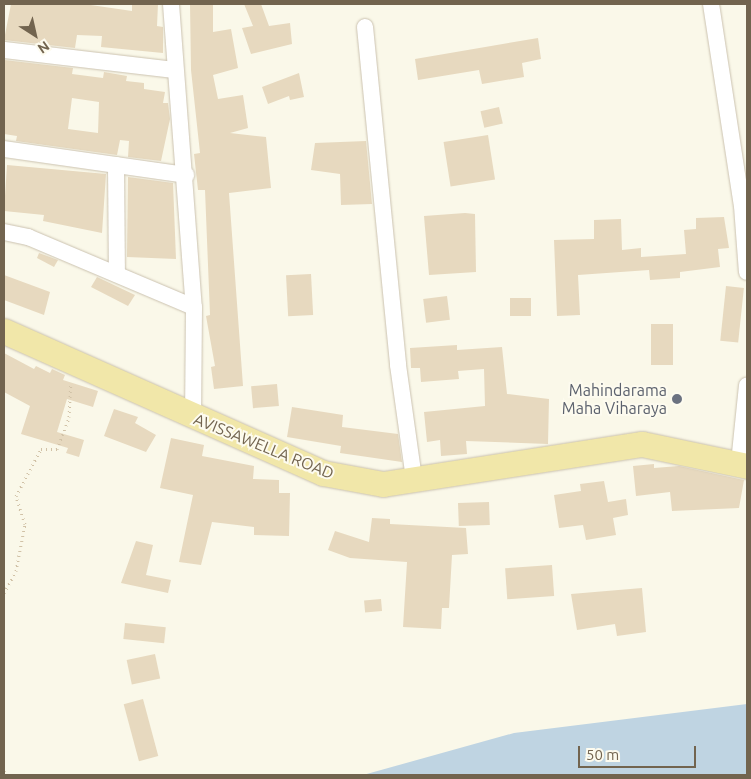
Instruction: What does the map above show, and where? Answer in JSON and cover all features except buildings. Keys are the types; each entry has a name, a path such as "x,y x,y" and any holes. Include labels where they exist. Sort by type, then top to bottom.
{"main road":[{"name":"AVISSAWELLA ROAD","path":"4,331 192,417 323,473 383,484 642,444 743,465"}],"street":[{"path":"172,4 175,70 186,175 194,307 192,417"},
{"path":"711,4 744,206 747,272"},
{"path":"366,27 398,365 414,479"},
{"path":"4,50 175,70"},
{"path":"4,149 186,175"},
{"path":"116,165 117,274"},
{"path":"4,232 28,236 194,307"},
{"path":"743,465 747,385"}],"path":[{"path":"4,593 16,571 25,524 16,496 41,449 57,449 70,417 72,363"}],"water":[{"path":"747,704 747,775 363,775 514,733"}],"place":[{"name":"Mahindarama Maha Viharaya","path":"677,399"}]}
